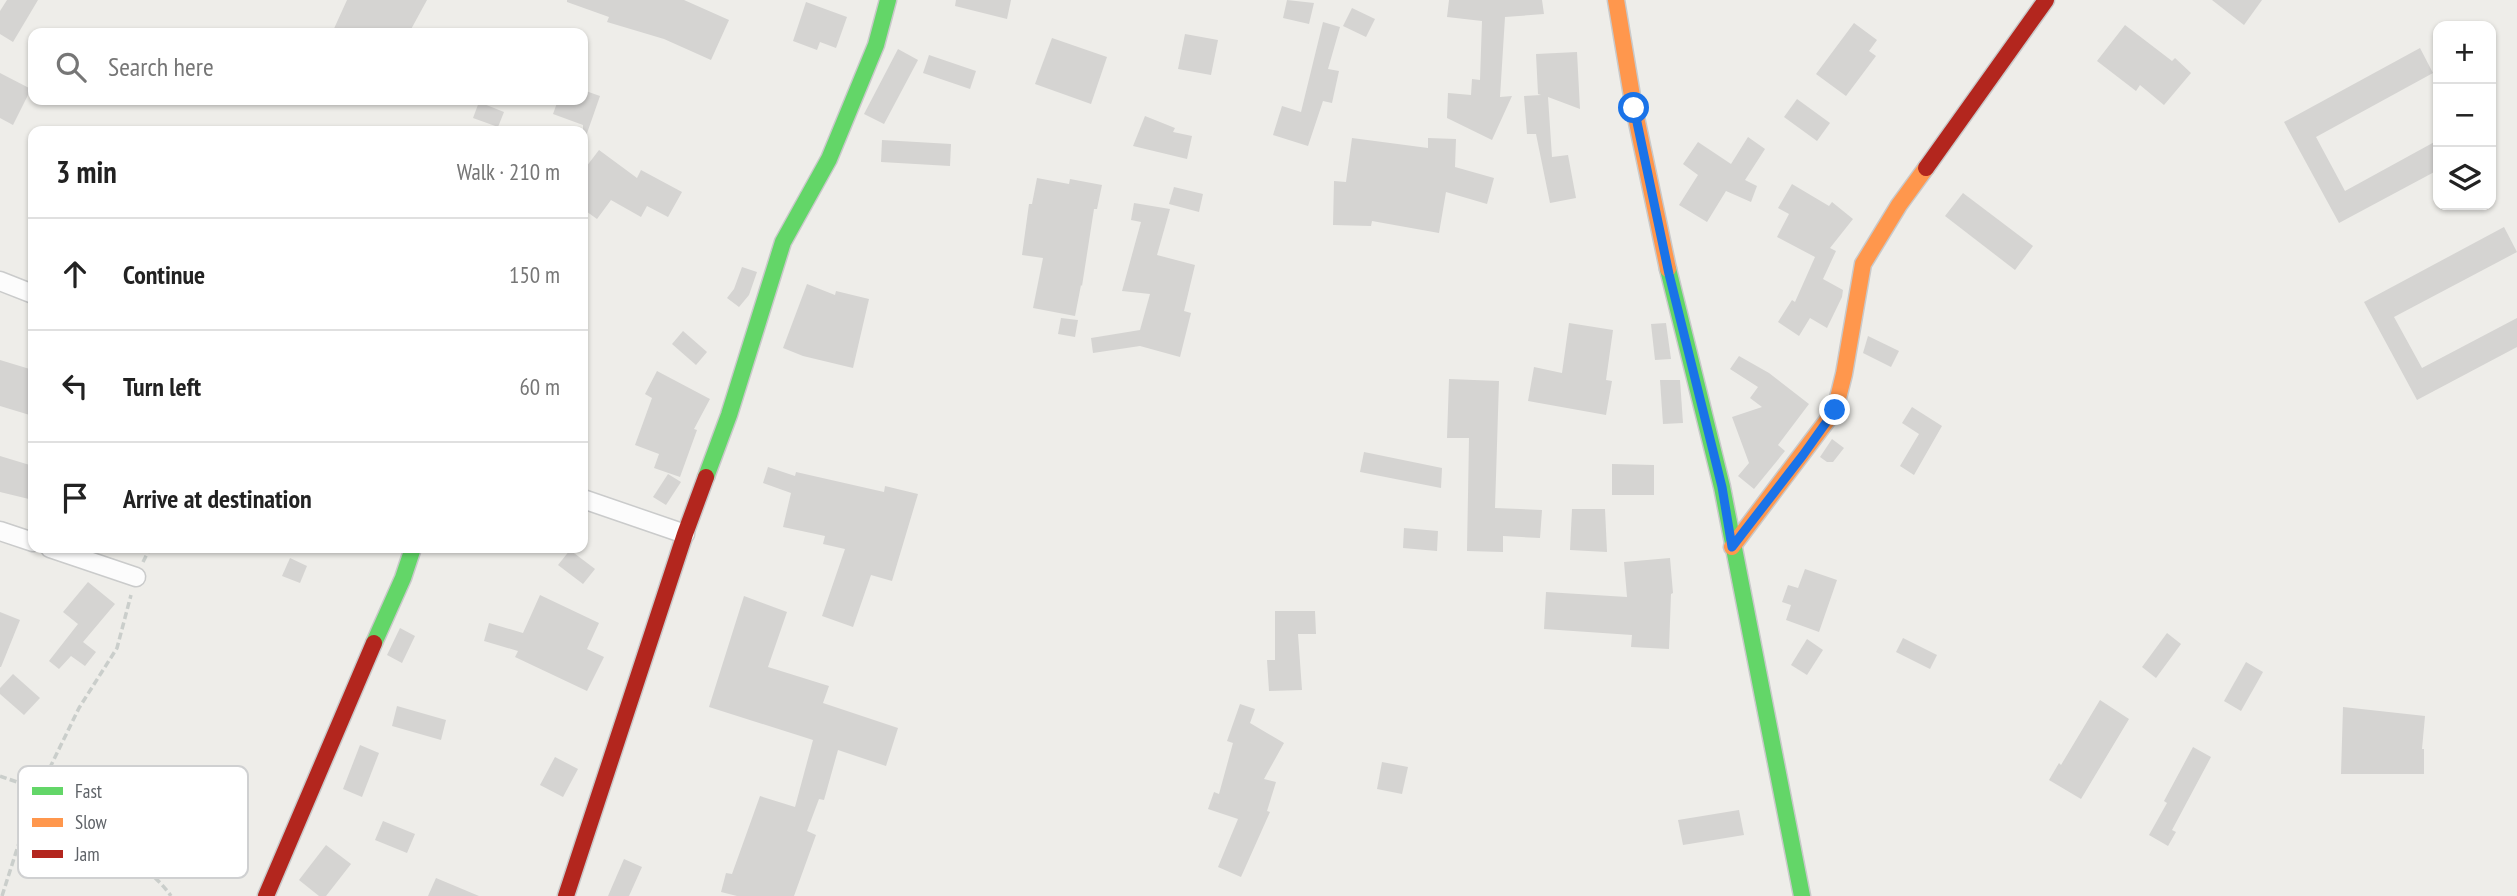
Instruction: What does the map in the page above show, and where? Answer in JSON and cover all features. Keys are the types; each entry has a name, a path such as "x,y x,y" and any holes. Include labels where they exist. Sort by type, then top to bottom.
{"street":[{"path":"566,896 685,534 729,415 783,242 829,159 876,46 888,0"},
{"path":"1616,0 1634,108 1669,274 1722,487 1802,896"},
{"path":"1732,547 1835,410 1863,264 1899,205 2046,0"},
{"path":"0,281 28,292"},
{"path":"588,501 685,534"},
{"path":"0,531 28,540"},
{"path":"65,553 136,577"},
{"path":"266,896 411,553"}],"path":[{"path":"51,766 79,708 117,648 136,577 148,553"},
{"path":"0,776 18,782"},
{"path":"2,896 18,846"},
{"path":"154,878 171,896"}],"building":[{"path":"7,0 38,0 13,42 0,34 0,11"},
{"path":"347,0 427,0 412,28 334,28"},
{"path":"567,0 684,0 729,20 711,60 664,39 607,22 609,17"},
{"path":"956,0 1011,0 1007,19 955,6"},
{"path":"1287,0 1314,3 1309,24 1283,18"},
{"path":"1449,0 1542,0 1544,14 1505,17 1500,97 1512,96 1492,140 1447,118 1448,93 1471,95 1472,79 1480,80 1482,21 1447,17"},
{"path":"2212,0 2262,0 2244,25"},
{"path":"806,2 847,17 836,48 820,42 817,50 793,41"},
{"path":"1352,8 1375,19 1366,37 1343,26"},
{"path":"1323,22 1340,27 1328,69 1339,71 1332,103 1323,101 1308,146 1273,135 1282,106 1301,112"},
{"path":"1854,23 1877,40 1869,51 1876,56 1846,96 1816,74"},
{"path":"2125,25 2172,61 2175,58 2191,73 2164,105 2140,85 2136,91 2097,61"},
{"path":"1185,34 1218,40 1211,75 1178,69"},
{"path":"1052,38 1107,57 1091,104 1035,84"},
{"path":"2420,48 2433,73 2316,137 2345,191 2433,143 2433,173 2339,223 2284,122"},
{"path":"898,49 918,60 884,124 864,114"},
{"path":"1577,52 1580,109 1548,97 1552,157 1568,155 1576,198 1550,203 1536,134 1527,134 1524,96 1541,95 1538,94 1536,54"},
{"path":"929,55 976,71 970,89 923,73"},
{"path":"0,73 28,87 28,95 13,125 0,118"},
{"path":"588,92 600,96 588,130 588,126 553,114 556,105 588,105"},
{"path":"1797,99 1830,123 1817,141 1784,117"},
{"path":"478,105 486,105 504,112 498,126 473,118"},
{"path":"1145,116 1175,128 1173,132 1192,136 1187,159 1133,146"},
{"path":"1748,137 1765,149 1745,180 1757,186 1751,202 1726,191 1707,222 1679,205 1698,175 1683,164 1698,142 1731,164"},
{"path":"1352,138 1428,148 1428,138 1456,139 1455,167 1494,178 1487,204 1446,192 1439,233 1372,221 1371,226 1333,225 1334,181 1346,182"},
{"path":"882,140 951,144 950,166 881,162"},
{"path":"599,150 637,178 641,170 682,192 668,217 647,206 641,217 611,200 597,219 588,213 588,164"},
{"path":"1037,178 1069,184 1070,179 1102,185 1097,209 1094,209 1075,316 1033,308 1043,258 1022,255 1029,204 1032,204"},
{"path":"1792,184 1829,206 1832,202 1853,219 1830,248 1836,251 1823,279 1843,290 1842,297 1827,328 1810,318 1799,336 1778,322 1792,300 1795,302 1815,257 1777,237 1789,214 1778,208"},
{"path":"1174,187 1203,194 1199,212 1169,204"},
{"path":"1963,193 2033,246 2015,270 1945,216"},
{"path":"1134,203 1170,209 1157,255 1195,265 1184,311 1191,313 1180,357 1140,346 1093,353 1091,338 1140,330 1150,294 1122,291 1141,222 1131,220"},
{"path":"2504,227 2517,252 2394,317 2422,368 2517,318 2517,347 2417,400 2364,302"},
{"path":"742,267 757,272 749,295 739,307 727,298 734,289"},
{"path":"807,284 835,295 836,291 869,299 853,368 803,356 783,348"},
{"path":"1061,318 1078,320 1075,337 1058,334"},
{"path":"1569,323 1613,330 1606,380 1612,381 1606,415 1528,401 1534,367 1562,373"},
{"path":"1666,323 1671,359 1655,360 1651,324"},
{"path":"683,331 707,352 696,365 672,344"},
{"path":"1868,336 1899,351 1891,367 1863,353"},
{"path":"1739,356 1769,373 1809,404 1778,445 1785,451 1754,489 1738,476 1749,463 1732,417 1762,407 1750,398 1758,387 1730,369"},
{"path":"0,360 28,368 28,414 0,406"},
{"path":"657,371 710,399 694,429 697,430 680,477 654,468 659,454 635,445 652,398 645,394"},
{"path":"1449,379 1499,381 1495,508 1542,510 1540,538 1503,536 1503,552 1467,551 1469,438 1447,438"},
{"path":"1660,380 1680,380 1683,423 1663,424"},
{"path":"1912,407 1942,426 1914,475 1900,466 1919,434 1902,423"},
{"path":"1832,439 1844,448 1833,462 1827,462 1820,457"},
{"path":"1364,452 1442,468 1441,488 1360,472"},
{"path":"0,456 28,464 28,499 0,492"},
{"path":"1612,464 1654,465 1654,495 1612,495"},
{"path":"768,467 795,476 796,472 884,492 885,486 918,494 892,581 871,575 853,627 822,616 845,549 823,544 825,536 783,527 791,493 763,483"},
{"path":"668,474 681,482 666,505 653,497"},
{"path":"1572,509 1605,509 1607,552 1570,550"},
{"path":"1404,528 1438,531 1437,551 1403,548"},
{"path":"568,553 574,553 595,569 583,584 558,565"},
{"path":"290,558 307,566 300,583 282,576"},
{"path":"1670,558 1673,593 1669,649 1631,647 1632,635 1544,629 1546,592 1627,597 1624,562"},
{"path":"1805,569 1837,580 1819,632 1786,620 1791,605 1782,602 1788,585 1798,588"},
{"path":"88,582 115,604 83,642 96,652 85,666 71,656 59,669 49,661 78,624 63,612"},
{"path":"540,595 599,623 587,649 604,657 587,691 515,657 518,651 484,641 489,623 523,633"},
{"path":"744,596 787,612 768,667 829,686 823,703 898,728 886,766 838,750 824,800 819,799 807,831 816,835 794,896 737,896 721,892 726,873 732,874 760,796 795,807 813,740 709,707"},
{"path":"1275,611 1315,611 1316,634 1298,634 1302,690 1269,691 1267,660 1275,660"},
{"path":"0,612 20,620 1,667 0,667"},
{"path":"400,628 415,636 402,663 387,655"},
{"path":"2167,633 2181,644 2156,678 2142,667"},
{"path":"1903,638 1937,655 1930,669 1896,652"},
{"path":"1807,639 1823,650 1807,675 1791,665"},
{"path":"2246,662 2263,672 2241,711 2224,701"},
{"path":"13,674 40,698 24,715 0,694 0,688"},
{"path":"2100,700 2129,719 2081,799 2049,780"},
{"path":"1240,704 1255,709 1250,723 1284,743 1264,779 1276,782 1267,811 1270,812 1241,877 1218,867 1238,819 1208,809 1214,792 1219,794 1233,743 1227,741"},
{"path":"397,706 446,720 441,740 392,726"},
{"path":"2343,707 2425,716 2422,749 2424,774 2341,774"},
{"path":"360,745 379,753 362,797 343,789"},
{"path":"2193,747 2211,757 2172,830 2176,832 2168,846 2149,835"},
{"path":"555,757 578,769 563,797 540,785"},
{"path":"1382,762 1408,767 1402,794 1377,789"},
{"path":"1739,810 1744,835 1683,845 1678,820"},
{"path":"383,821 415,834 407,853 375,840"},
{"path":"326,845 351,864 326,896 319,896 299,880"},
{"path":"624,859 642,867 629,896 608,896"},
{"path":"436,878 479,896 428,896"}],"traffic: fast":[{"path":"706,477 729,415 783,242 829,159 876,45 888,0"},
{"path":"1668,269 1722,487 1802,896"},
{"path":"374,643 411,553"}],"traffic: slow":[{"path":"1616,0 1634,108 1668,269"},
{"path":"1732,547 1835,410 1863,264 1899,205 1926,168"}],"traffic: jam":[{"path":"1926,168 2046,0"},
{"path":"566,896 706,477"},
{"path":"266,896 374,643"}],"route":[{"path":"1634,108 1669,274 1722,487 1732,547 1835,410"}]}
